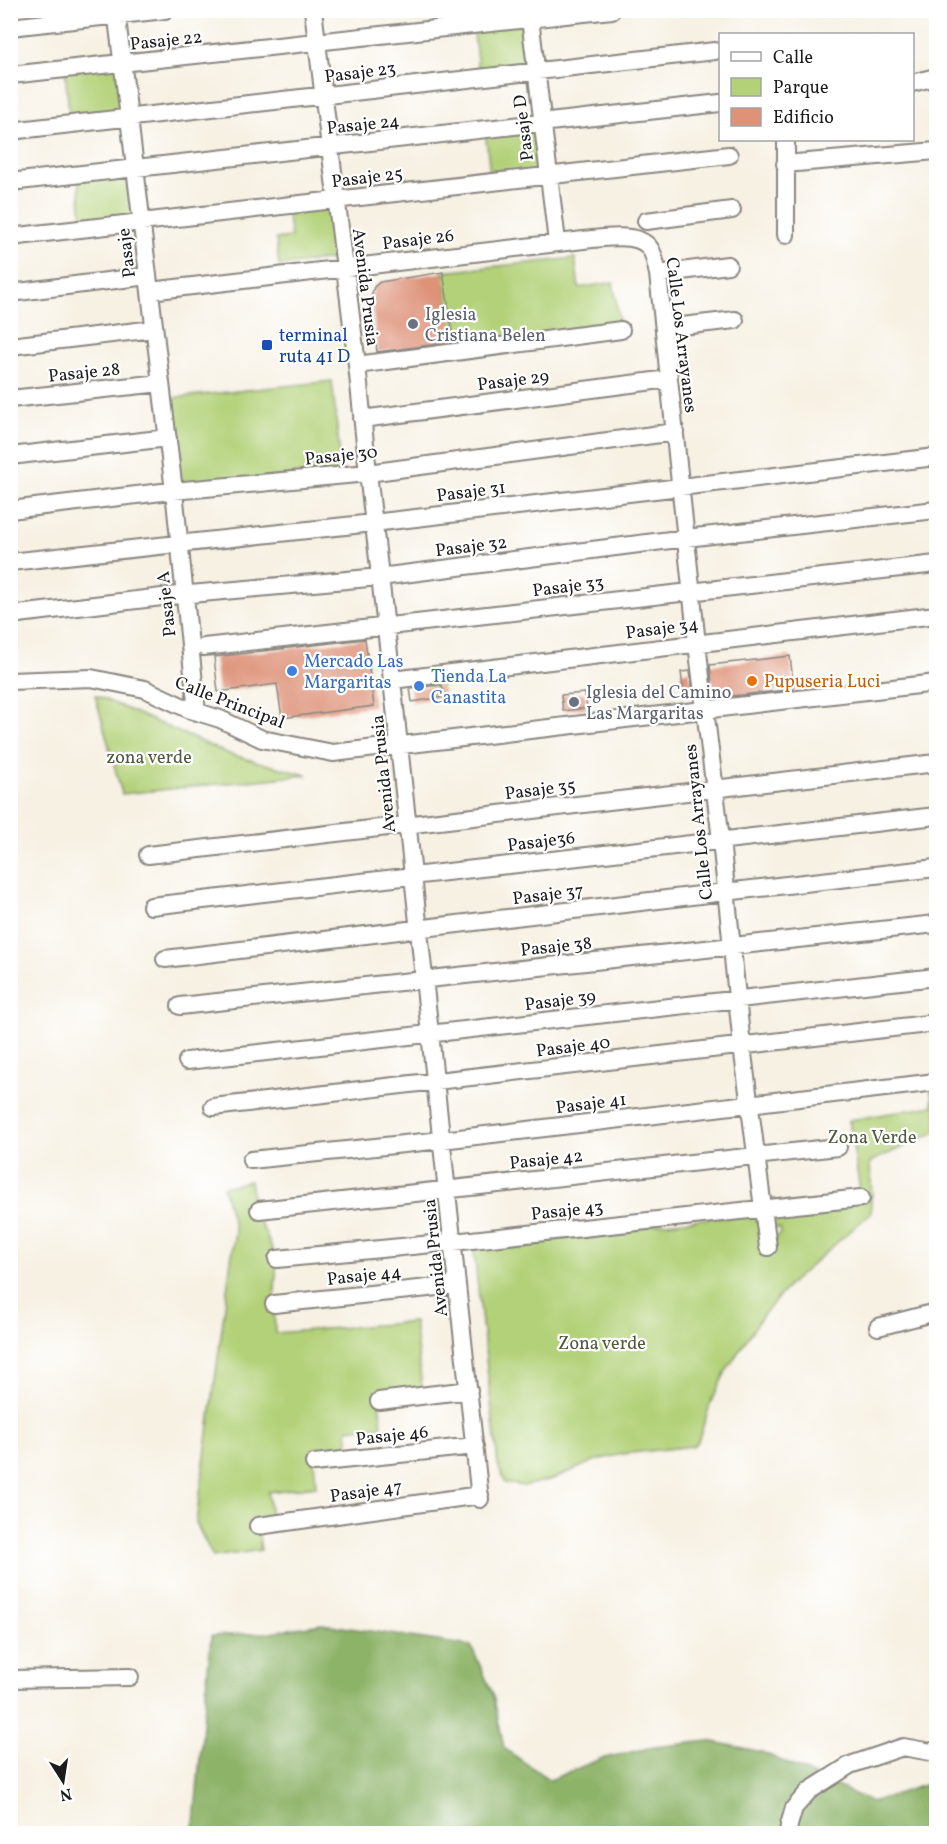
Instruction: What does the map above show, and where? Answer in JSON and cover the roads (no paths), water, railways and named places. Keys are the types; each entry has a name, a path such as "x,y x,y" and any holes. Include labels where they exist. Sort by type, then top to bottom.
{"street":[{"path":"10,27 116,13 165,10"},
{"name":"Avenida Prusia","path":"313,10 357,365 480,1497"},
{"name":"Pasaje 22","path":"10,75 316,43 530,15 612,10"},
{"name":"Pasaje","path":"116,13 174,491"},
{"name":"Pasaje D","path":"530,15 557,242"},
{"name":"Pasaje 23","path":"10,131 715,51"},
{"path":"914,82 936,77"},
{"name":"Pasaje 24","path":"10,182 719,103"},
{"path":"786,141 786,234"},
{"path":"785,164 936,151"},
{"name":"Pasaje 25","path":"10,237 729,155"},
{"path":"646,221 732,210"},
{"name":"Pasaje 26","path":"10,293 344,268 557,242 625,237 642,242 651,250"},
{"name":"Calle Los Arrayanes","path":"651,250 657,274 664,328 697,644 721,840 741,1046 768,1247"},
{"path":"657,274 728,265"},
{"path":"664,328 735,320"},
{"path":"10,346 154,329"},
{"path":"357,365 621,330"},
{"name":"Pasaje 29","path":"362,418 669,379"},
{"name":"Pasaje 28","path":"10,399 161,383"},
{"name":"Pasaje 30","path":"10,510 174,491 368,473 675,432"},
{"path":"10,456 168,438"},
{"name":"Pasaje 31","path":"10,562 374,523 936,457"},
{"name":"Pasaje A","path":"174,491 197,712"},
{"name":"Pasaje 32","path":"10,615 185,595 380,577 686,538 936,510"},
{"name":"Pasaje 33","path":"204,647 936,564"},
{"name":"Pasaje 34","path":"392,680 936,615"},
{"name":"Calle Principal","path":"10,681 91,678 145,689 197,712 219,718 262,739 333,753 936,683"},
{"name":"Pasaje 35","path":"148,855 936,763"},
{"name":"Pasaje36","path":"151,906 936,816"},
{"name":"Pasaje 37","path":"165,959 936,868"},
{"name":"Pasaje 38","path":"180,1006 936,924"},
{"name":"Pasaje 39","path":"187,1061 936,977"},
{"name":"Pasaje 40","path":"213,1107 936,1023"},
{"name":"Pasaje 41","path":"250,1160 936,1082"},
{"name":"Pasaje 42","path":"259,1210 838,1147"},
{"name":"Pasaje 43","path":"277,1259 861,1197"},
{"name":"Pasaje 44","path":"274,1304 457,1285"},
{"path":"878,1327 936,1312"},
{"path":"379,1401 469,1390"},
{"name":"Pasaje 46","path":"314,1463 475,1446"},
{"name":"Pasaje 47","path":"258,1526 480,1497"},
{"path":"10,1679 130,1677"},
{"path":"788,1833 794,1808 809,1791 850,1765 903,1747 931,1752 936,1750"}],"place":[{"name":"Iglesia Cristiana Belen","path":"413,324"},
{"name":"terminal ruta 41 D","path":"267,345"},
{"name":"Mercado Las Margaritas","path":"292,671"},
{"name":"Pupuseria Luci","path":"752,681"},
{"name":"Tienda La Canastita","path":"419,686"},
{"name":"Iglesia del Camino Las Margaritas","path":"574,702"}],"park label":[{"name":"zona verde","path":"149,757"},
{"name":"Zona Verde","path":"872,1137"},
{"name":"Zona verde","path":"602,1343"}]}
